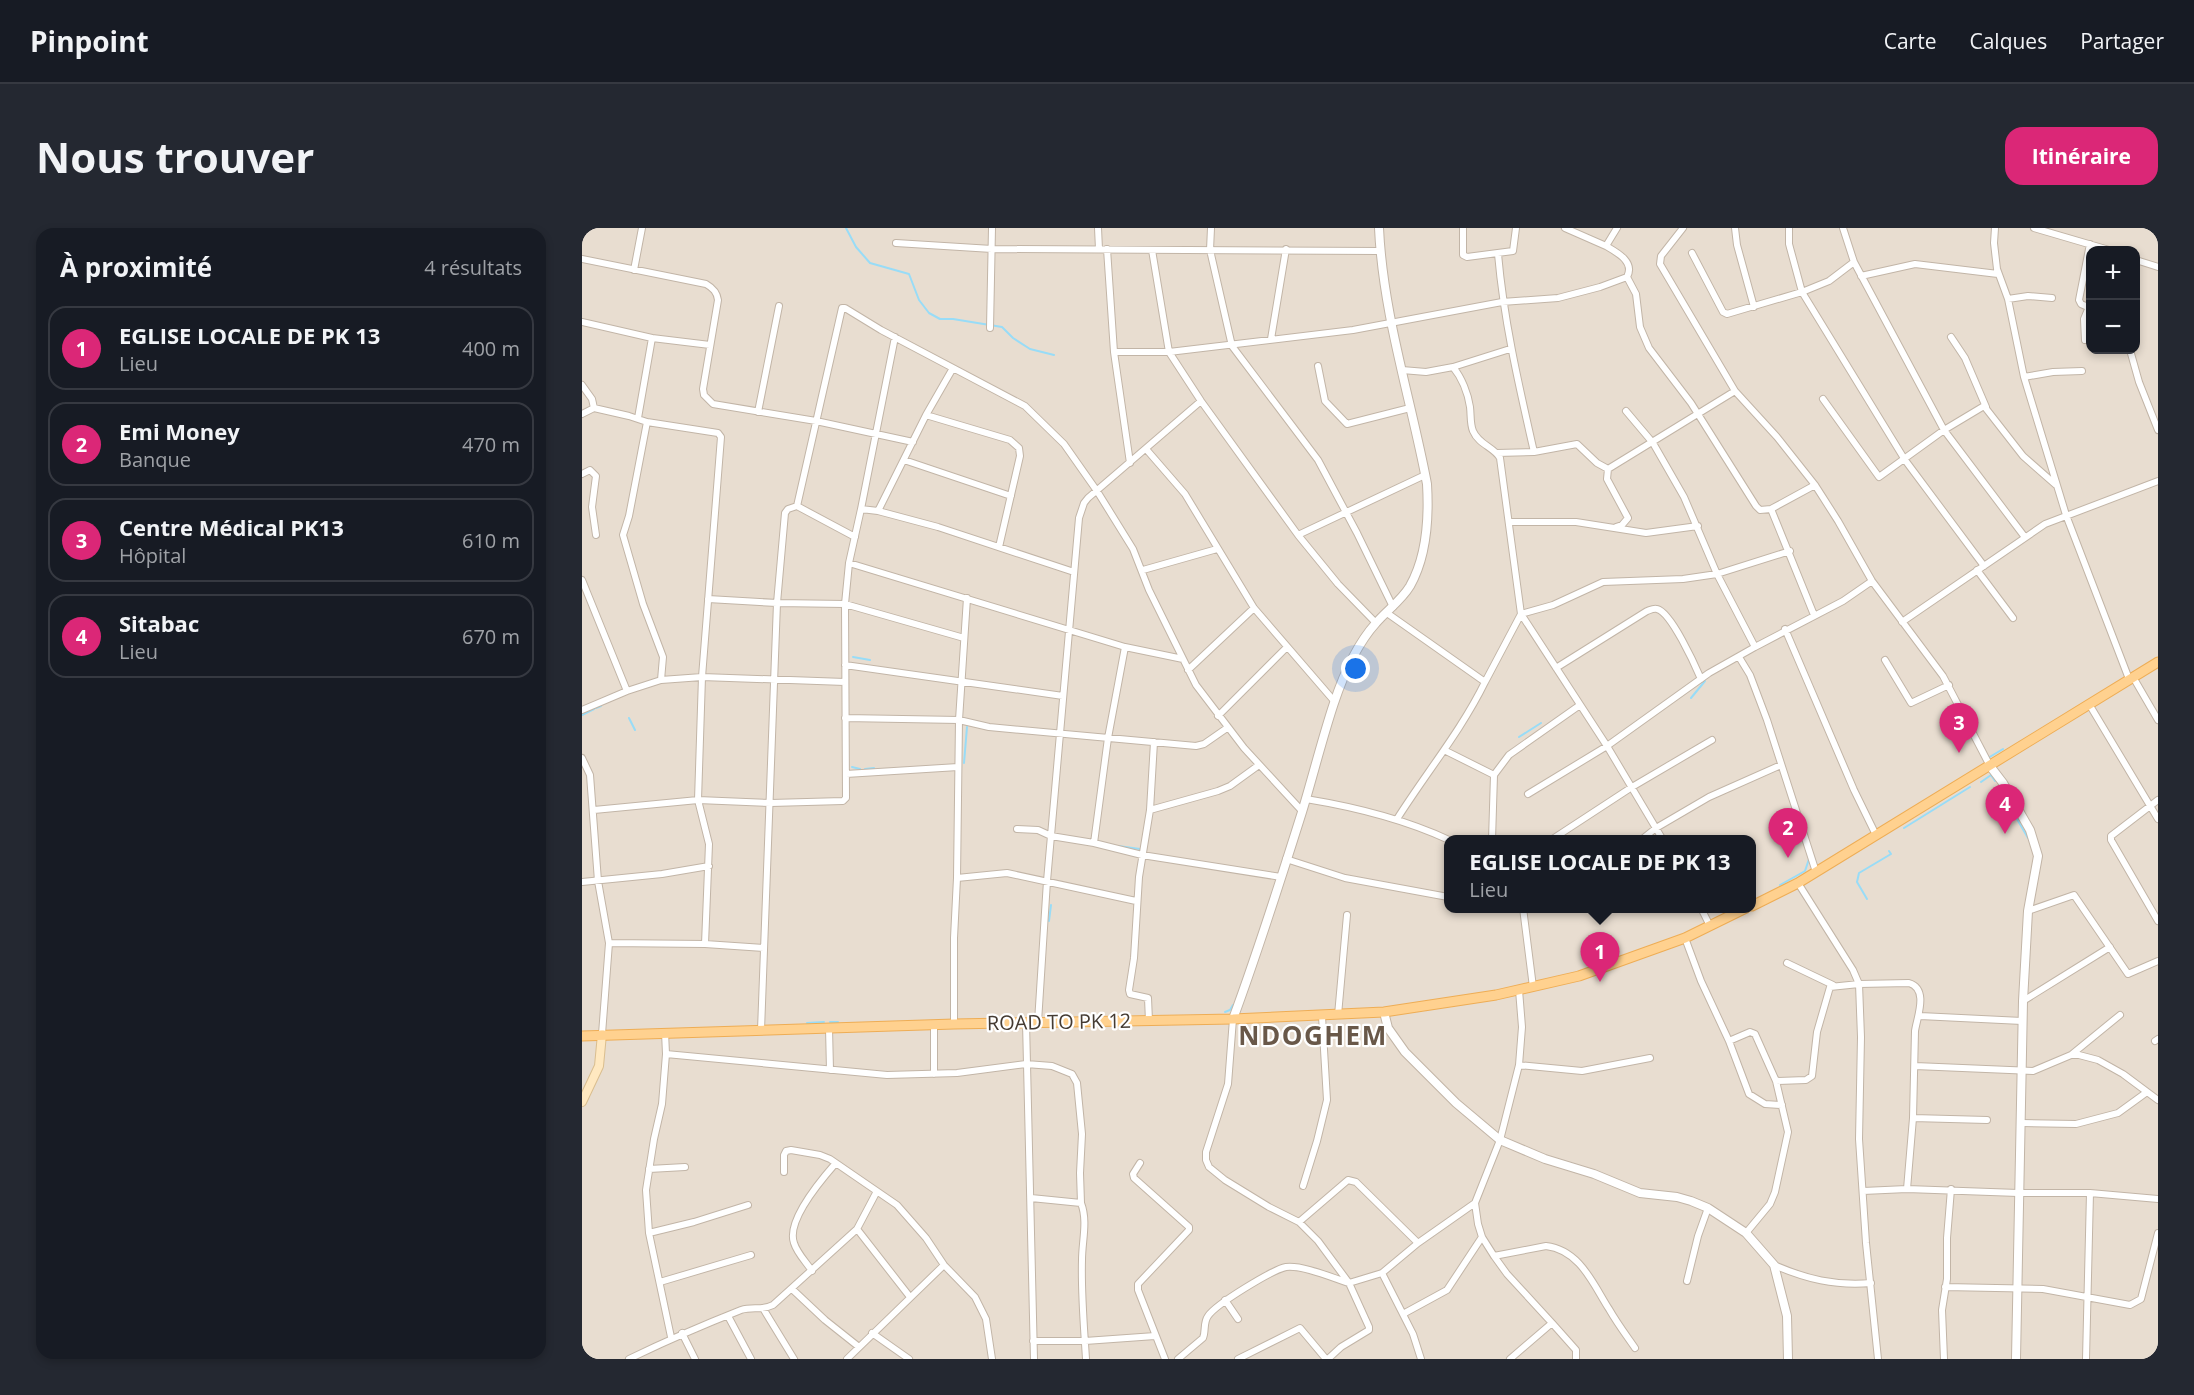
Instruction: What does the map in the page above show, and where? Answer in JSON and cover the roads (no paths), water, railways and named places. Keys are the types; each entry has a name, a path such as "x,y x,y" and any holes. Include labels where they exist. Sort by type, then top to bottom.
{"main road":[{"path":"1756,904 1798,883 2158,662"},
{"name":"ROAD TO PK 12","path":"582,1035 934,1024 1233,1019 1384,1012 1519,990 1579,976 1684,938 1738,913"},
{"path":"582,1102 599,1066 602,1034"}],"street":[{"path":"634,270 642,228"},
{"path":"990,328 992,228"},
{"path":"1098,228 1099,249"},
{"path":"1211,228 1210,250 1232,346 1318,460 1345,512 1390,610 1485,682"},
{"path":"1238,1359 1300,1328 1327,1359 1341,1347 1369,1330 1349,1283 1318,1241 1299,1222 1225,1180 1209,1167 1206,1152 1228,1084 1233,1019 1281,877 1335,702 1354,659 1376,623 1411,585 1417,569 1427,523 1425,475 1390,322 1378,228"},
{"path":"1463,228 1465,256 1513,251 1516,228"},
{"path":"1114,352 1169,352 1353,330 1502,302 1558,298 1627,277 1630,271 1628,263 1619,253 1565,228"},
{"path":"1606,246 1617,228"},
{"path":"1683,228 1661,256 1660,264 1735,391 1777,437 1815,485 1872,581 1948,685 1975,740 2003,783 2034,840 2038,856 2028,911 2022,1021 2016,1359"},
{"path":"1735,228 1737,245 1754,307"},
{"path":"1789,228 1790,244 1802,292 1905,460 1984,566"},
{"path":"1843,228 1854,262 1944,430 2024,536"},
{"path":"1995,228 1994,243 1998,274 2008,299 2024,377 2066,515 2131,678 2158,720"},
{"path":"2034,228 2096,246"},
{"path":"896,243 992,249 1380,251"},
{"path":"2086,306 2079,300 2090,244"},
{"path":"1107,249 1114,352 1130,463"},
{"path":"1271,339 1286,249"},
{"path":"1152,250 1169,352 1201,402 1298,535 1338,584 1376,623"},
{"path":"1498,254 1502,302 1510,349 1534,452"},
{"path":"1692,254 1723,312 1727,314 1802,292 1829,281 1854,262"},
{"path":"582,259 706,284 711,287 718,300 703,389 708,401 713,404 816,421 913,441"},
{"path":"2140,261 2158,267"},
{"path":"1861,276 1915,264 1998,274"},
{"path":"1627,277 1636,294 1640,327 1649,348 1698,415 1756,506 1761,510 1771,509 1815,485"},
{"path":"2008,299 2028,296 2052,298"},
{"path":"758,412 779,306"},
{"path":"797,506 842,308 845,308 1025,406 1064,444 1097,490 1133,549 1149,590 1188,670 1227,728 1302,811"},
{"path":"2085,340 2084,319 2086,315"},
{"path":"582,322 652,338 710,345"},
{"path":"594,810 698,800 771,803 843,801 846,798 845,604 849,563 895,337"},
{"path":"638,418 652,338"},
{"path":"1951,338 1965,358 1986,407 2023,456 2057,486"},
{"path":"1402,370 1426,372 1453,367 1510,349"},
{"path":"2131,354 2139,382 2158,430"},
{"path":"1318,366 1325,401 1347,424 1410,408"},
{"path":"1453,367 1461,379 1469,403 1473,432 1480,442 1497,453 1500,458 1521,614 1607,746 1660,835"},
{"path":"878,511 926,415 953,368"},
{"path":"2024,377 2053,372 2082,371"},
{"path":"582,385 592,399 594,408"},
{"path":"1608,469 1735,391"},
{"path":"1823,399 1877,476 1881,477 1944,430 1981,406 1986,407"},
{"path":"1038,1022 1047,881 1077,528 1082,509 1088,498 1201,402"},
{"path":"582,414 594,408 647,422 718,432 721,437 702,677 698,800 708,837 709,866 705,944"},
{"path":"1626,411 1653,442 1684,497 1718,574 1755,647"},
{"path":"926,415 1010,440 1019,448 1020,456 999,547"},
{"path":"647,422 623,536 663,657 661,680"},
{"path":"1497,453 1534,452 1577,444 1597,463 1608,469"},
{"path":"1146,448 1185,494 1254,608 1335,702"},
{"path":"904,460 1011,496"},
{"path":"1608,469 1607,479 1628,518 1622,525 1614,528"},
{"path":"582,474 590,470 596,476 592,507 596,535"},
{"path":"1298,535 1425,475"},
{"path":"1902,622 2024,536 2045,524 2158,481"},
{"path":"761,1030 776,681 777,603 785,513 788,509 797,506 855,537"},
{"path":"861,509 878,511 938,527 1074,572"},
{"path":"1771,509 1790,551 1814,615"},
{"path":"1509,522 1576,522 1646,533 1698,526"},
{"path":"1143,570 1217,549"},
{"path":"1397,819 1417,786 1474,705 1521,614 1553,605 1603,582 1673,580 1718,574 1790,551"},
{"path":"849,563 1125,647 1183,659"},
{"path":"1977,570 2013,618"},
{"path":"582,580 627,691"},
{"path":"1528,794 1607,746 1701,679 1785,629 1843,601 1872,581"},
{"path":"954,1024 958,720 967,598"},
{"path":"708,599 845,604 964,638"},
{"path":"1188,670 1254,608"},
{"path":"1556,668 1647,611 1655,609 1661,611 1676,629 1701,679"},
{"path":"1785,629 1854,790 1876,835"},
{"path":"1094,843 1108,738 1125,647"},
{"path":"1218,716 1287,647"},
{"path":"1739,657 1750,675 1816,872"},
{"path":"1885,660 1911,703 1948,685"},
{"path":"845,665 1063,696"},
{"path":"582,710 661,680 702,677 845,682"},
{"path":"2088,704 2158,819"},
{"path":"1492,835 1494,775 1509,755 1580,705"},
{"path":"844,718 958,720 975,725 1060,735 1196,746 1204,744 1227,728"},
{"path":"1559,835 1632,787 1712,740"},
{"path":"1149,1021 1148,998 1130,994 1129,990 1134,964 1136,901 1150,810 1154,742"},
{"path":"1444,750 1494,775"},
{"path":"582,759 591,775 598,881 609,943 602,1034"},
{"path":"1150,810 1224,788 1241,779 1259,765"},
{"path":"1647,835 1709,797 1781,765"},
{"path":"846,774 958,766"},
{"path":"1306,799 1397,819 1418,825 1444,838"},
{"path":"2158,800 2113,832 2111,840 2158,921"},
{"path":"1017,829 1038,830 1052,836 1094,843 1142,855 1281,877"},
{"path":"1286,859 1345,878 1444,896"},
{"path":"582,882 662,874 709,866"},
{"path":"957,878 1007,873 1136,901"},
{"path":"1798,883 1853,970 1859,984 1861,1037 1859,1139 1878,1359"},
{"path":"2028,911 2074,895 2128,974 2158,961"},
{"path":"1524,913 1533,987"},
{"path":"1703,913 1710,926"},
{"path":"1338,1015 1347,915"},
{"path":"1684,938 1701,981 1730,1041 1749,1094 1765,1104 1782,1105"},
{"path":"609,943 705,944 764,948"},
{"path":"2023,1001 2109,947"},
{"path":"1787,963 1833,985 1909,983 1916,985 1919,989 1920,1016 1915,1031 1907,1189"},
{"path":"1776,1082 1806,1080 1812,1076 1817,1032 1829,990 1833,985"},
{"path":"1178,1359 1203,1338 1206,1318 1226,1300 1276,1271 1287,1267 1298,1268 1349,1283 1382,1273 1475,1203 1500,1140 1519,1065 1522,1027 1519,990"},
{"path":"1384,1012 1388,1028 1405,1052 1456,1103 1500,1140 1545,1159 1594,1174 1640,1193 1677,1197 1708,1208 1746,1233 1774,1265 1787,1316 1788,1359"},
{"path":"1915,1066 2039,1069 2071,1055 2120,1015"},
{"path":"1303,1186 1327,1100 1322,1016"},
{"path":"1920,1016 2022,1021"},
{"path":"1026,1022 1034,1359"},
{"path":"934,1024 934,1074"},
{"path":"829,1028 830,1070"},
{"path":"665,1032 663,1104 646,1190 649,1233 671,1338"},
{"path":"1730,1041 1750,1032 1755,1034 1776,1082 1788,1132 1775,1192 1770,1204 1746,1233"},
{"path":"666,1054 887,1075 934,1074 1026,1064 1052,1066 1065,1070 1075,1078 1082,1134 1080,1173 1085,1231 1082,1257 1086,1359"},
{"path":"2071,1055 2098,1060 2123,1074 2158,1100"},
{"path":"1519,1065 1582,1071 1650,1058"},
{"path":"2020,1123 2076,1124 2118,1113 2147,1092"},
{"path":"1912,1118 1987,1120"},
{"path":"784,1172 786,1151 820,1155 902,1209 926,1238 944,1265 975,1297 986,1318 992,1359"},
{"path":"1140,1163 1133,1174 1134,1178 1189,1227 1189,1230 1138,1284 1138,1290 1165,1359"},
{"path":"812,1271 792,1240 793,1229 798,1214 835,1164"},
{"path":"649,1169 686,1167"},
{"path":"1299,1222 1348,1180 1352,1180 1419,1243"},
{"path":"1863,1191 1951,1189 2018,1193 2090,1193 2158,1199"},
{"path":"1944,1359 1942,1310 1948,1266 1947,1238 1951,1189"},
{"path":"629,1359 641,1356 682,1333 744,1309 764,1310 792,1289 857,1229 876,1193"},
{"path":"2086,1359 2090,1193"},
{"path":"1031,1198 1081,1203"},
{"path":"1475,1203 1482,1237 1494,1256 1507,1274 1576,1350 1576,1359"},
{"path":"649,1233 748,1205"},
{"path":"1687,1281 1698,1236 1708,1208"},
{"path":"857,1229 910,1297"},
{"path":"1945,1287 2043,1289 2130,1305 2141,1299 2158,1233"},
{"path":"1403,1314 1447,1290 1482,1237"},
{"path":"1494,1256 1546,1246 1573,1257 1598,1287 1608,1308 1635,1348"},
{"path":"660,1282 751,1255"},
{"path":"847,1359 944,1265"},
{"path":"1774,1265 1807,1278 1828,1282 1870,1283"},
{"path":"1382,1273 1422,1359"},
{"path":"792,1289 825,1320 859,1347"},
{"path":"1226,1300 1238,1319"},
{"path":"764,1310 794,1359"},
{"path":"728,1316 751,1359"},
{"path":"1510,1359 1552,1323"},
{"path":"682,1333 695,1359"},
{"path":"872,1333 909,1359"},
{"path":"1033,1341 1085,1341 1155,1336"}],"waterway":[{"path":"846,228 856,247 870,263 909,274 919,300 929,313 940,319 1002,327 1013,338 1030,349 1054,355"},
{"path":"853,657 870,660"},
{"path":"1691,698 1705,681"},
{"path":"596,708 601,706"},
{"path":"582,715 594,709"},
{"path":"629,718 635,730"},
{"path":"1519,737 1541,723"},
{"path":"964,763 967,727"},
{"path":"1988,758 2003,749"},
{"path":"852,767 860,769"},
{"path":"865,769 874,768"},
{"path":"1981,782 1991,775 1995,781"},
{"path":"1904,828 1970,787"},
{"path":"1999,788 2028,838"},
{"path":"1118,846 1140,849"},
{"path":"1867,899 1857,882 1859,873 1891,854 1889,851"},
{"path":"1780,885 1805,871 1809,859"},
{"path":"1049,921 1051,905"},
{"path":"1225,1012 1233,1005"},
{"path":"807,1023 824,1022"},
{"path":"830,1022 838,1022"}],"place":[{"name":"Centre Médical PK13","path":"1959,753"},
{"name":"Sitabac","path":"2005,834"},
{"name":"Emi Money","path":"1788,858"},
{"name":"EGLISE LOCALE DE PK 13","path":"1600,982"}],"district":[{"name":"NDOGHEM","path":"1313,1036"}]}
